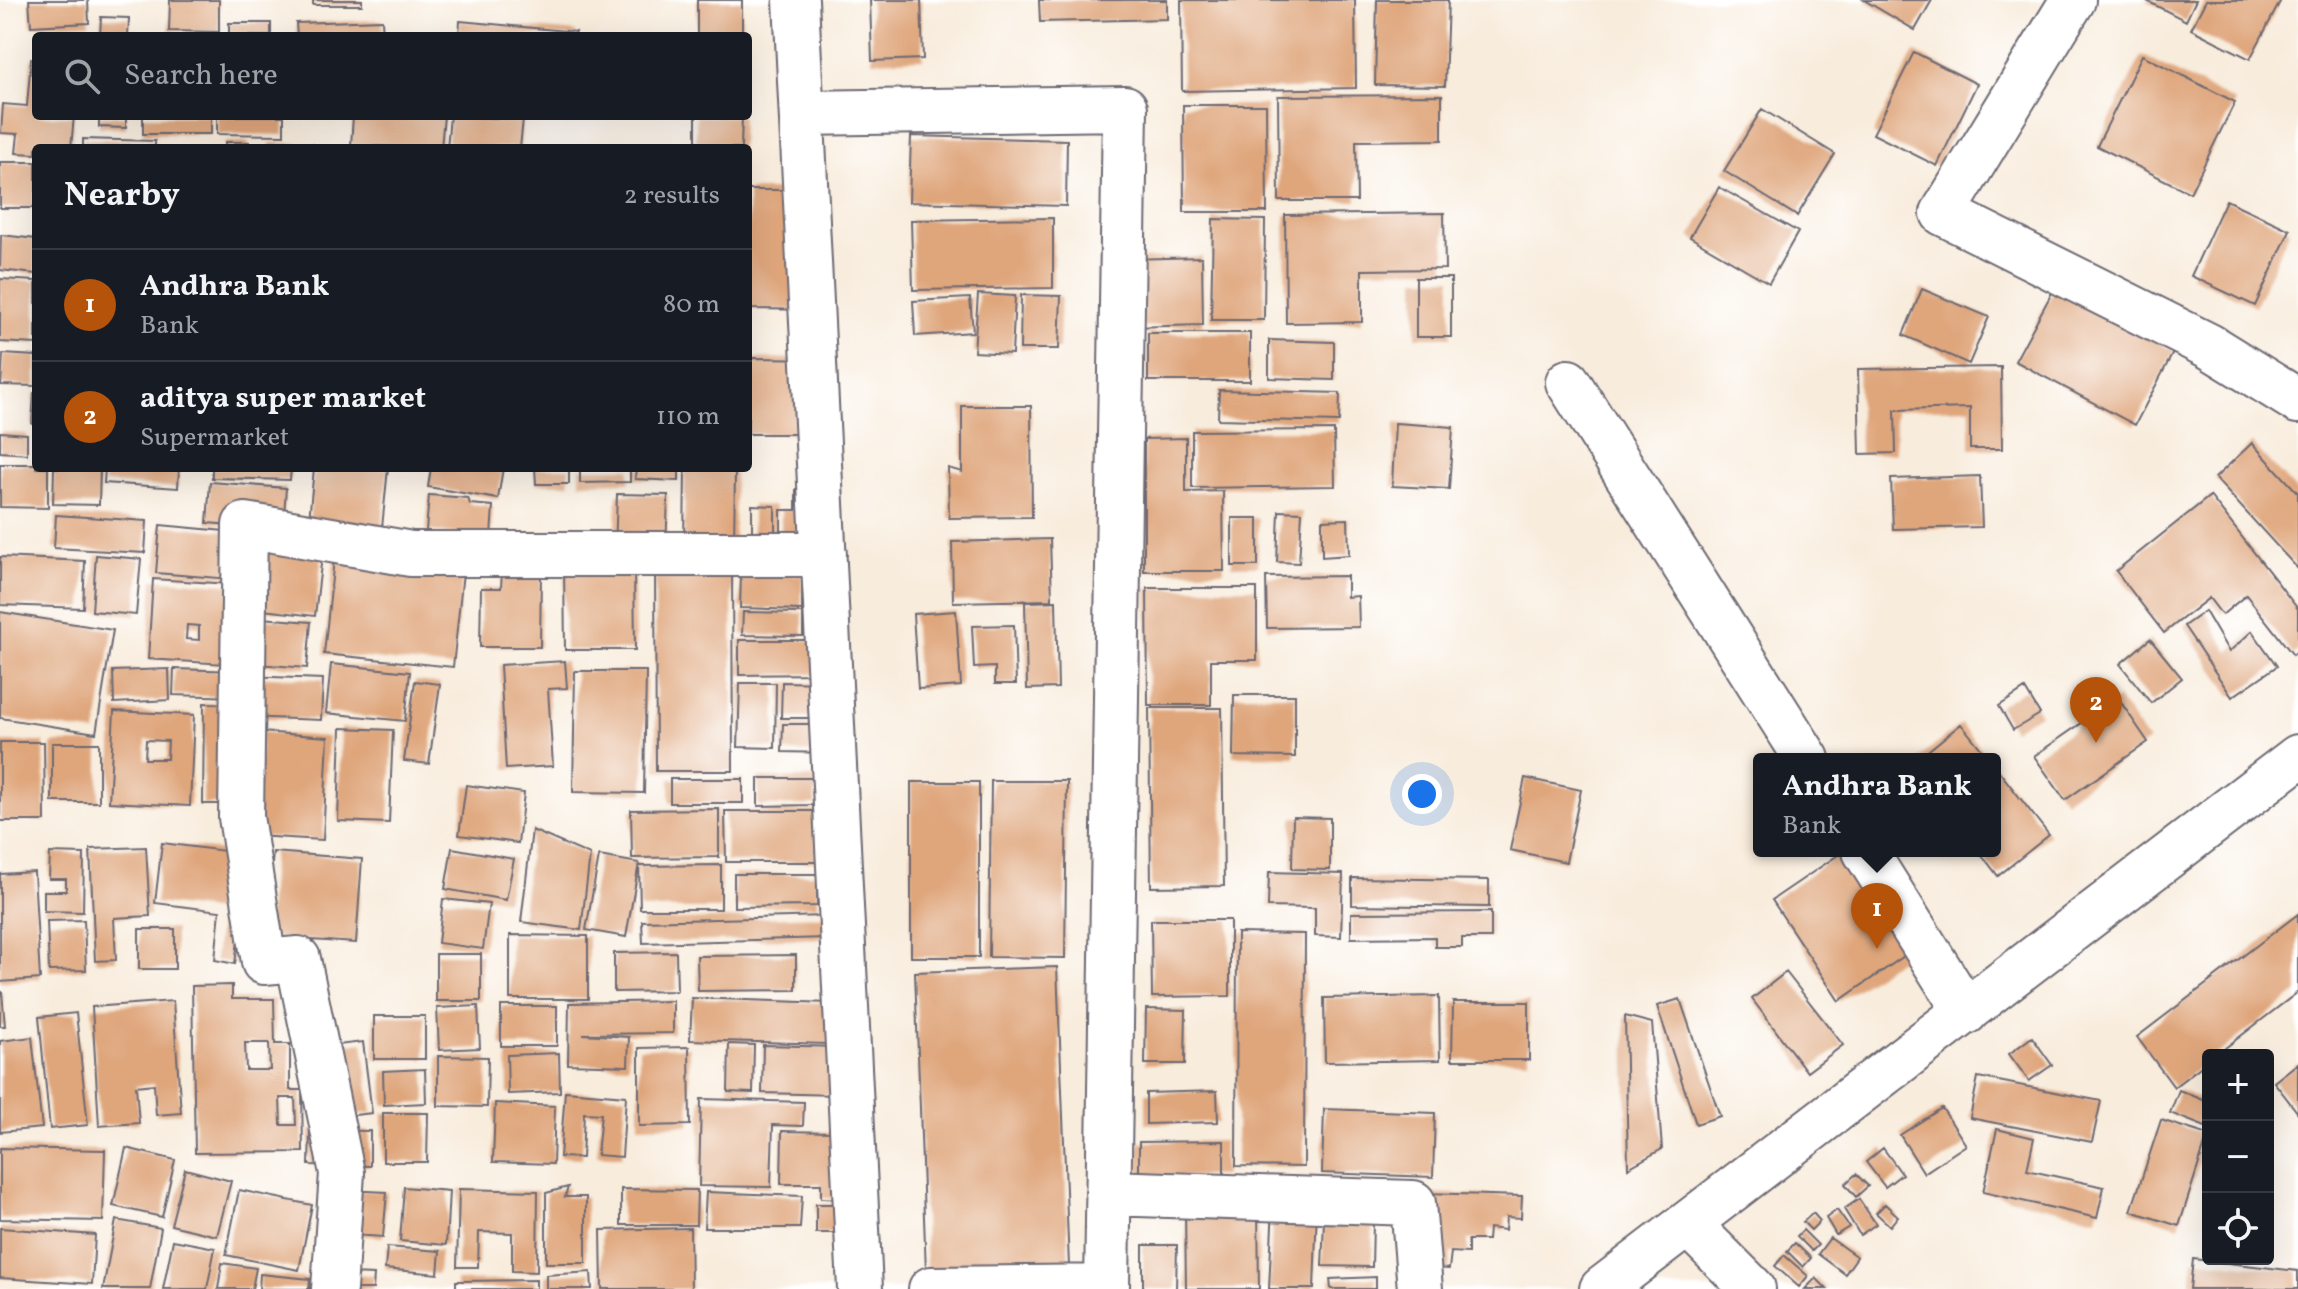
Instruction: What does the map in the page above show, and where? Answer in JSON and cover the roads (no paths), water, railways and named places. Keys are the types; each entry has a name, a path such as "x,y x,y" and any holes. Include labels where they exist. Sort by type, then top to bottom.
{"main road":[{"path":"796,0 860,1289"},
{"path":"2073,0 1943,213 2209,346 2298,401"},
{"path":"802,113 1125,108 1107,1287 931,1289"},
{"path":"1568,382 1803,753"},
{"path":"334,1289 342,1173 298,959 264,962 241,817 245,525 411,554 824,554"},
{"path":"1602,1289 2298,757"},
{"path":"1869,857 1966,1012"},
{"path":"1108,1193 1413,1203 1420,1289"},
{"path":"1688,1224 1753,1289"}],"place":[{"name":"aditya super market","path":"2096,743"},
{"name":"Andhra Bank","path":"1877,949"}]}
